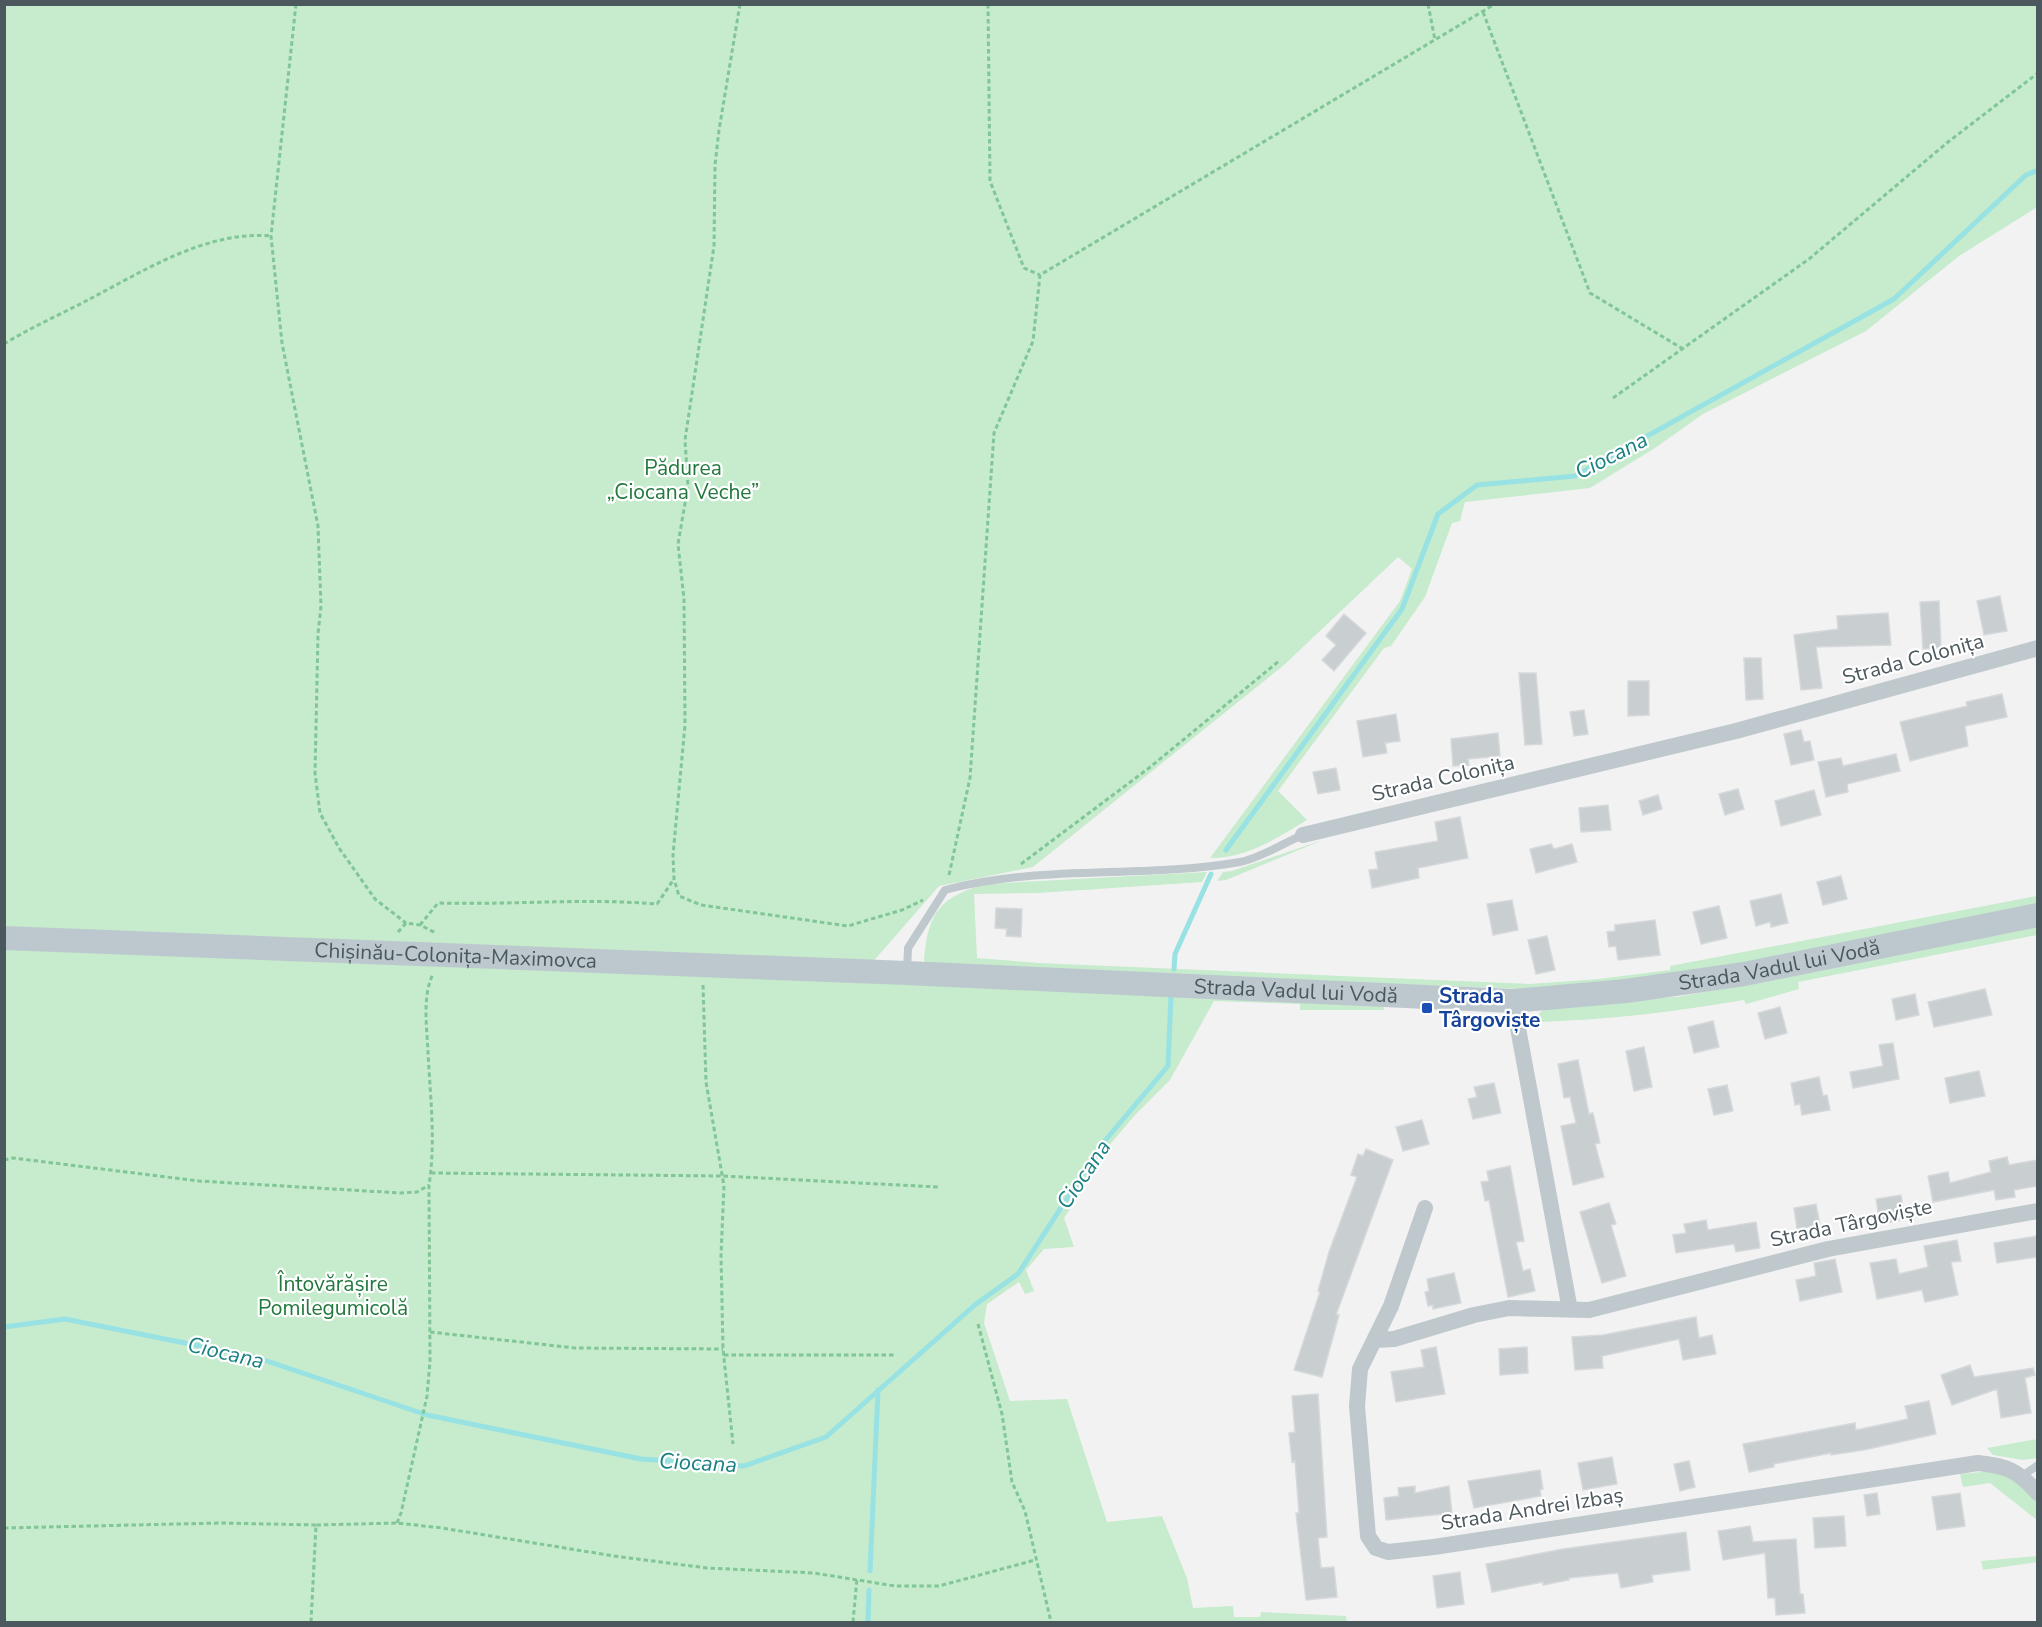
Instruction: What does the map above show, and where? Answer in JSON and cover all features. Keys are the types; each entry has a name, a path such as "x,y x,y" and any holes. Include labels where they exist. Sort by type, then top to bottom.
{"street":[{"name":"Strada Colonița","path":"1303,835 1736,731 2037,648"},
{"name":"Strada Vadul lui Vodă","path":"906,973 1513,1001 1626,991 1744,974 2037,915"},
{"name":"Chișinău-Colonița-Maximovca","path":"4,938 906,973"},
{"path":"1513,1001 1570,1310"},
{"name":"Strada Andrei Izbaș","path":"1425,1208 1391,1306 1360,1369 1357,1406 1368,1536 1376,1548 1388,1552 1978,1463 2002,1465 2022,1476 2037,1493"},
{"name":"Strada Târgoviște","path":"1376,1340 1394,1339 1474,1315 1509,1308 1589,1310 1828,1249 2037,1210"}],"lane":[{"name":"Strada Colonița","path":"945,890 984,880 1197,867 1243,861 1303,835"},
{"path":"906,973 908,948 926,916 945,890"},
{"path":"2022,1476 2037,1465"}],"path":[{"path":"296,4 271,236 282,344 318,526 321,606 318,634 315,773 320,813 339,848 375,899 405,923"},
{"path":"740,4 719,130 715,165 714,246 685,440 688,486 678,544 684,599 685,725 673,855 674,879 679,896 701,905 848,926 902,910 945,890 970,778 994,434 1033,340 1040,275"},
{"path":"988,4 990,181 1024,268 1040,275"},
{"path":"1428,4 1435,40"},
{"path":"1040,275 1495,4"},
{"path":"1483,12 1590,293 1683,349"},
{"path":"1613,398 1809,259 1948,142 2037,73"},
{"path":"4,344 149,269 204,245 246,234 271,236"},
{"path":"999,879 1073,827 1279,661"},
{"path":"420,925 438,903 492,904 602,900 657,904 674,879"},
{"path":"397,1523 402,1513 426,1402 430,1332 429,1185 431,1173 428,995 430,979 441,956"},
{"path":"702,966 706,1082 722,1176 723,1349 733,1444"},
{"path":"4,1160 13,1158 199,1180 401,1193 417,1192 429,1185"},
{"path":"431,1173 722,1176 938,1187"},
{"path":"978,1324 1002,1414 1012,1482 1025,1511 1051,1623"},
{"path":"430,1332 575,1348 723,1349"},
{"path":"724,1355 895,1355"},
{"path":"4,1528 220,1523 316,1525 397,1523 707,1568 857,1578 895,1586 939,1586 1035,1560"},
{"path":"311,1623 316,1525"},
{"path":"853,1623 857,1578"}],"green space":[{"name":"Pădurea „Ciocana Veche”","path":"5,5 2037,5 2037,207 1959,256 1866,331 1703,414 1655,448 1590,488 1465,502 1460,521 1452,523 1425,597 1391,646 1384,648 1278,791 1307,820 1249,851 1237,855 1210,858 1400,601 1412,569 1398,557 1284,665 1033,867 939,886 871,964 5,929"},
{"path":"1323,840 1226,880 1217,881 1223,872"},
{"path":"1207,872 1202,882 1038,893 974,894 977,958 1039,963 1530,984 1599,979 1670,970 1670,966 2037,896 2037,906 1656,979 1525,989 928,967 924,960 929,930 939,909 957,895 986,884"},
{"path":"2037,921 2037,935 1798,982 1799,989 1746,1004 1744,1000 1641,1015 1537,1022 1530,1029 1530,1024 1548,1004 1677,997 1795,975"},
{"name":"Întovărășire Pomilegumicolă","path":"5,946 1383,1001 1384,1010 1300,1010 1300,1004 1214,1001 1170,1080 1135,1115 1095,1162 1081,1193 1064,1218 1074,1247 1044,1249 1026,1270 1034,1291 1025,1294 1019,1282 987,1304 984,1323 1010,1401 1067,1399 1107,1522 1162,1516 1187,1578 1193,1608 1233,1606 1234,1617 1260,1617 1261,1612 1346,1616 1347,1622 5,1622"},
{"path":"2037,1439 2037,1458 2023,1460 1993,1455 1987,1448"},
{"path":"1993,1471 2015,1479 2037,1502 2037,1520 1990,1483 1963,1487 1960,1474"},
{"path":"2037,1556 2037,1562 1983,1570 1981,1561"}],"building":[{"path":"2000,596 2007,631 1984,635 1977,601"},
{"path":"1939,601 1941,648 1923,649 1920,602"},
{"path":"1888,613 1891,645 1816,647 1822,688 1801,690 1794,635 1838,629 1837,616"},
{"path":"1344,614 1366,633 1334,671 1322,660 1336,645 1326,636"},
{"path":"1744,658 1761,658 1763,699 1746,700"},
{"path":"1519,673 1536,673 1542,744 1525,745"},
{"path":"1628,681 1649,681 1649,715 1628,716"},
{"path":"2002,694 2007,717 1965,726 1968,746 1910,761 1900,722 1967,706 1966,702"},
{"path":"1584,710 1588,734 1574,736 1570,712"},
{"path":"1396,714 1400,741 1385,743 1387,753 1363,757 1357,721"},
{"path":"1801,730 1804,742 1810,741 1814,760 1791,765 1784,734"},
{"path":"1498,733 1500,756 1468,759 1469,765 1453,766 1451,739"},
{"path":"1896,754 1900,771 1847,784 1848,792 1826,797 1818,762 1841,758 1843,766"},
{"path":"1336,768 1340,790 1318,794 1313,772"},
{"path":"1738,789 1744,809 1725,815 1719,794"},
{"path":"1814,790 1821,815 1781,826 1775,801"},
{"path":"1658,795 1662,809 1643,815 1639,801"},
{"path":"1608,805 1611,830 1581,832 1579,808"},
{"path":"1460,817 1468,858 1418,868 1419,878 1372,888 1369,870 1378,869 1375,852 1438,841 1435,822"},
{"path":"1551,844 1554,849 1572,844 1577,862 1536,873 1530,849"},
{"path":"1841,876 1847,899 1823,905 1817,882"},
{"path":"1781,894 1788,923 1771,927 1770,922 1756,926 1750,901"},
{"path":"1512,900 1518,930 1493,935 1487,904"},
{"path":"1719,906 1727,938 1701,944 1693,912"},
{"path":"996,908 1022,909 1021,937 1006,936 1007,929 995,928"},
{"path":"1655,920 1660,955 1618,960 1616,946 1609,947 1607,932 1615,931 1615,925"},
{"path":"1547,936 1555,970 1536,974 1528,940"},
{"path":"1985,989 1992,1015 1934,1027 1928,1002"},
{"path":"1915,994 1919,1015 1896,1020 1892,999"},
{"path":"1780,1007 1787,1033 1765,1039 1758,1013"},
{"path":"1713,1021 1719,1047 1694,1053 1688,1027"},
{"path":"1893,1043 1899,1079 1853,1088 1850,1072 1883,1066 1879,1045"},
{"path":"1644,1047 1652,1087 1634,1091 1626,1051"},
{"path":"1578,1060 1589,1114 1593,1113 1600,1143 1595,1144 1604,1177 1573,1185 1561,1126 1576,1123 1570,1097 1564,1098 1558,1064"},
{"path":"1979,1071 1985,1096 1950,1103 1945,1078"},
{"path":"1819,1077 1823,1096 1827,1095 1830,1110 1802,1115 1800,1104 1795,1105 1791,1083"},
{"path":"1494,1083 1501,1113 1473,1119 1468,1099 1477,1097 1474,1087"},
{"path":"1727,1085 1733,1111 1714,1115 1708,1089"},
{"path":"1422,1120 1429,1144 1403,1151 1396,1127"},
{"path":"1366,1149 1393,1160 1336,1315 1339,1315 1322,1377 1294,1370 1320,1292 1318,1291 1329,1252 1357,1177 1351,1175 1358,1154 1363,1156"},
{"path":"2007,1157 2009,1165 2037,1160 2037,1186 2014,1190 2015,1197 1996,1200 1994,1190 1933,1202 1928,1176 1948,1172 1950,1183 1991,1172 1989,1161"},
{"path":"1510,1166 1524,1241 1516,1242 1523,1271 1530,1269 1535,1291 1508,1297 1489,1200 1485,1201 1481,1182 1489,1181 1487,1171"},
{"path":"1901,1195 1905,1220 1880,1224 1876,1199"},
{"path":"1609,1203 1616,1224 1611,1225 1626,1276 1602,1283 1580,1212"},
{"path":"1816,1204 1820,1225 1797,1229 1794,1208"},
{"path":"1706,1220 1708,1230 1756,1222 1760,1248 1736,1252 1734,1244 1676,1253 1673,1235 1686,1233 1684,1224"},
{"path":"2037,1236 2037,1257 1997,1263 1994,1243"},
{"path":"1957,1240 1961,1261 1951,1262 1958,1295 1925,1302 1922,1290 1877,1299 1870,1263 1896,1259 1899,1274 1928,1267 1924,1246"},
{"path":"1835,1259 1842,1292 1800,1301 1796,1280 1816,1276 1814,1263"},
{"path":"1454,1273 1461,1303 1433,1309 1433,1305 1428,1306 1425,1292 1429,1291 1427,1279"},
{"path":"1696,1317 1699,1338 1712,1335 1716,1354 1683,1360 1679,1339 1602,1356 1603,1368 1575,1370 1572,1337 1603,1335"},
{"path":"1436,1347 1445,1394 1396,1402 1391,1372 1424,1367 1421,1350"},
{"path":"1527,1347 1528,1373 1500,1375 1499,1349"},
{"path":"1970,1365 1974,1377 2033,1368 2035,1375 2025,1378 2031,1413 2001,1418 1997,1389 1952,1405 1941,1375"},
{"path":"1318,1394 1327,1537 1318,1538 1321,1568 1334,1567 1337,1597 1306,1600 1296,1513 1299,1513 1295,1461 1292,1462 1289,1433 1295,1432 1292,1396"},
{"path":"1929,1401 1936,1434 1864,1450 1831,1455 1831,1453 1774,1464 1774,1467 1749,1472 1743,1444 1855,1423 1856,1430 1908,1419 1905,1406"},
{"path":"1612,1457 1617,1484 1583,1490 1578,1463"},
{"path":"1689,1461 1695,1487 1680,1491 1674,1464"},
{"path":"1540,1470 1543,1489 1540,1490 1541,1496 1474,1508 1468,1481"},
{"path":"1415,1486 1415,1493 1449,1486 1452,1513 1386,1520 1384,1498 1399,1496 1398,1488"},
{"path":"1877,1493 1880,1514 1867,1516 1864,1495"},
{"path":"1960,1493 1965,1526 1937,1530 1932,1497"},
{"path":"1844,1516 1846,1546 1815,1548 1813,1518"},
{"path":"1750,1526 1753,1542 1796,1539 1800,1594 1803,1594 1805,1613 1776,1615 1775,1598 1768,1598 1765,1553 1723,1560 1718,1531"},
{"path":"1686,1532 1690,1570 1652,1575 1653,1582 1621,1588 1618,1573 1569,1578 1569,1580 1543,1585 1543,1582 1492,1592 1486,1564 1563,1549"},
{"path":"1460,1572 1464,1604 1437,1608 1433,1576"}],"waterway":[{"name":"Ciocana","path":"1226,850 1402,609 1438,514 1477,485 1575,476 1894,299 2026,175 2038,170"},
{"name":"Ciocana","path":"1174,969 1175,954 1211,874"},
{"name":"Ciocana","path":"4,1327 65,1319 255,1357 427,1415 641,1459 744,1466 826,1437 976,1304 1018,1274 1103,1143 1168,1066 1171,996"},
{"path":"870,1571 878,1390"},
{"path":"868,1622 869,1590"}],"place":[{"name":"Strada Târgoviște","path":"1427,1008"}]}
